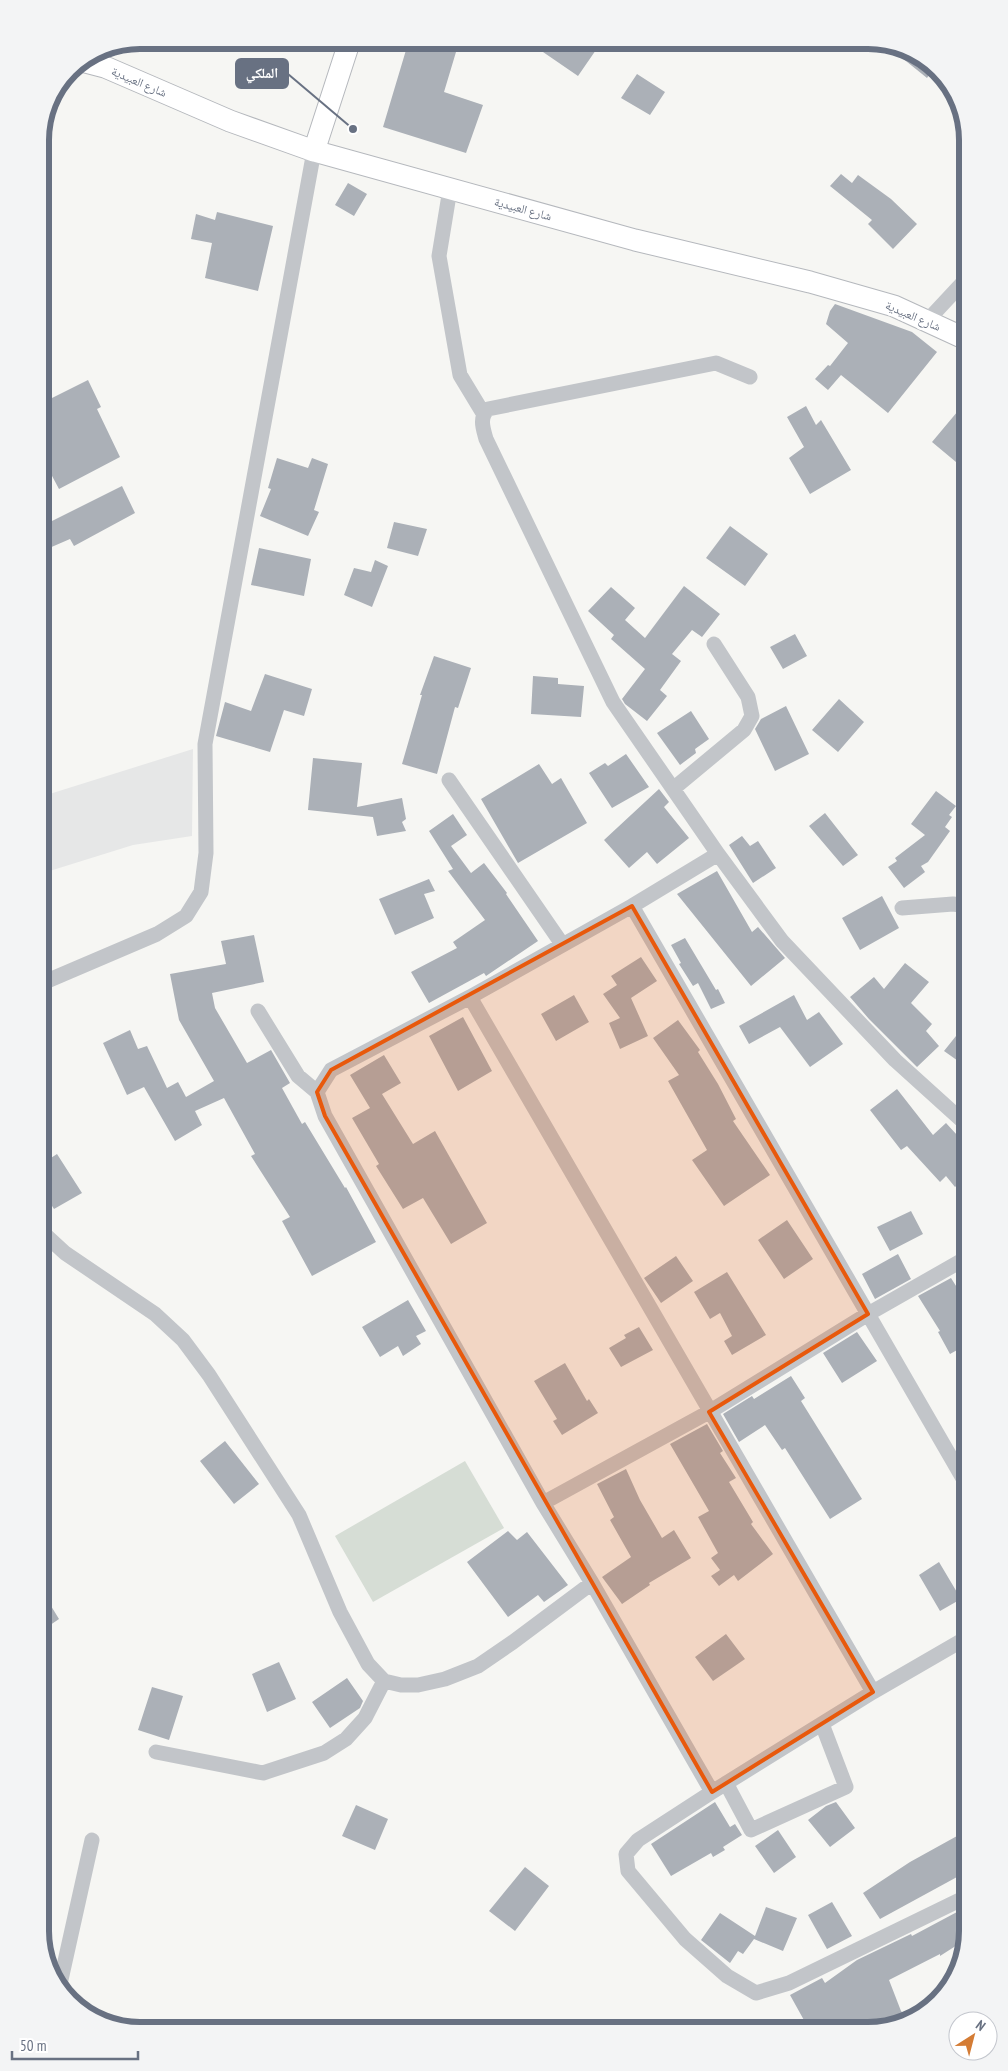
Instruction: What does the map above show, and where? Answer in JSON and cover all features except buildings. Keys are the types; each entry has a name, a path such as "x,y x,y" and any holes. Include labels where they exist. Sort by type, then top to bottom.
{"main road":[{"path":"314,151 347,49"},
{"name":"شارع العبيدية","path":"91,63 230,121 314,151 635,240 816,284 894,306 959,336"}],"street":[{"path":"49,980 157,934 186,916 201,892 206,853 204,744 314,151"},
{"path":"450,189 439,256 460,374 483,414 482,424 486,439 613,702 718,854 782,941 895,1060 959,1118"},
{"path":"926,321 959,286"},
{"path":"483,414 488,409 497,406 716,363 750,377"},
{"path":"673,789 744,730 752,716 748,697 714,644"},
{"path":"449,780 562,944"},
{"path":"317,1092 331,1070 470,997 632,906 718,854"},
{"path":"902,908 959,905"},
{"path":"632,906 959,1471"},
{"path":"470,997 873,1692"},
{"path":"258,1011 298,1076 317,1092 330,1124 543,1502 592,1583 712,1792"},
{"path":"49,1238 65,1253 155,1314 183,1340 209,1375 299,1515 340,1612 368,1664 384,1681 401,1685 418,1685 445,1679 478,1666 592,1583"},
{"path":"543,1502 709,1412 868,1314 959,1262"},
{"path":"959,1642 873,1692 726,1783 638,1840 626,1854 628,1871 685,1939 727,1976 756,1993 788,1983 959,1902"},
{"path":"156,1752 263,1773 324,1753 346,1739 365,1718 384,1681"},
{"path":"726,1783 751,1830 846,1787 822,1724"},
{"path":"61,1978 92,1840"}],"highlighted area":[{"path":"632,906 868,1314 709,1412 873,1692 712,1792 325,1116 317,1092 331,1070"}],"shaded area":[{"path":"193,749 192,836 133,845 49,871 49,794"},
{"path":"465,1461 504,1528 373,1602 335,1536"}],"place":[{"name":"الملكي","path":"353,129"}]}
